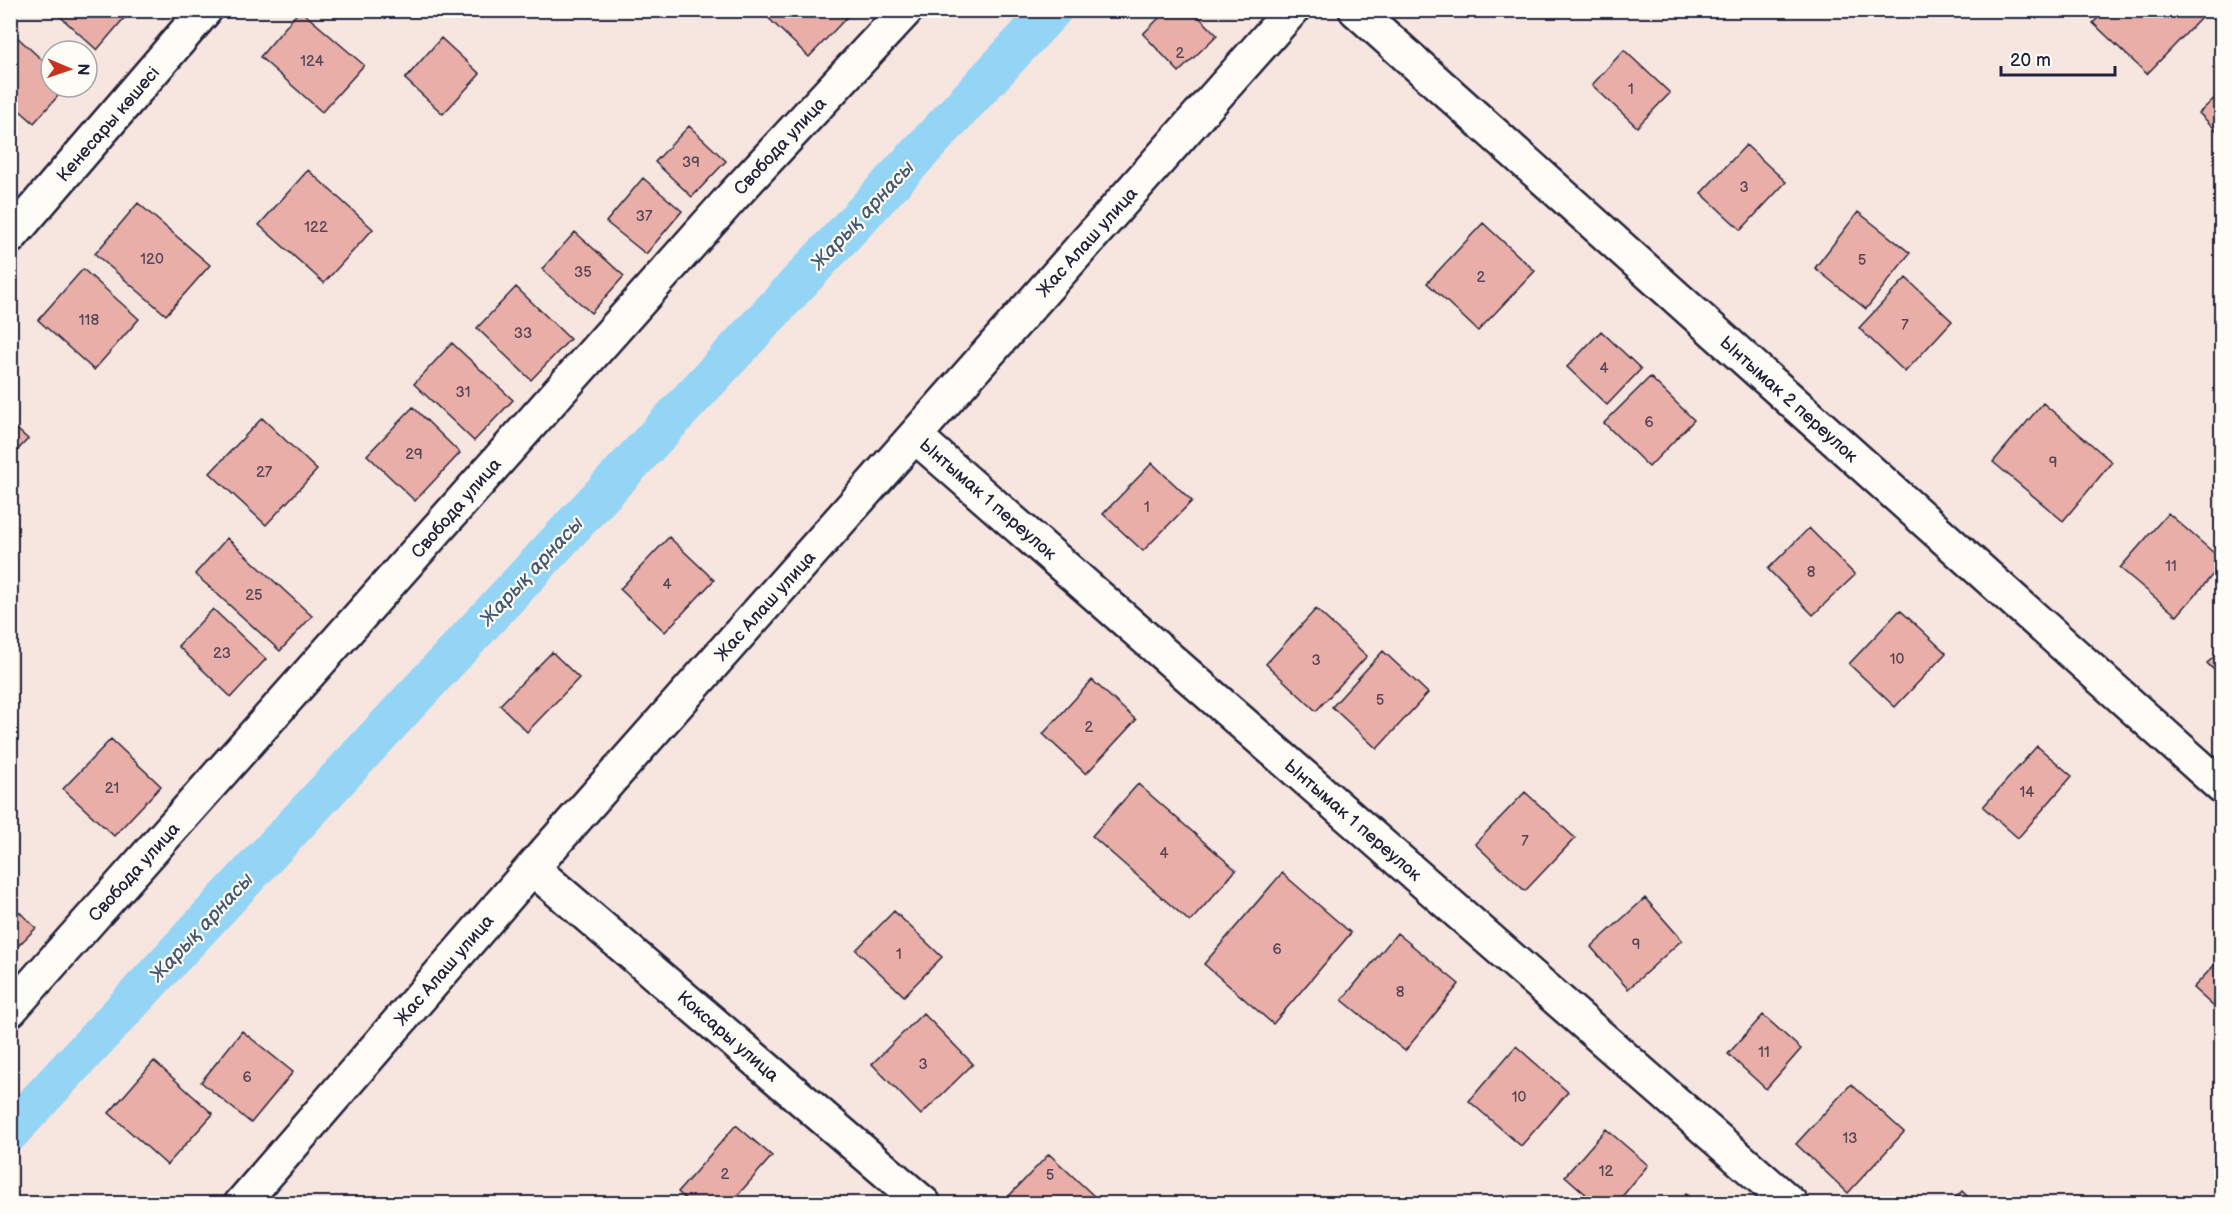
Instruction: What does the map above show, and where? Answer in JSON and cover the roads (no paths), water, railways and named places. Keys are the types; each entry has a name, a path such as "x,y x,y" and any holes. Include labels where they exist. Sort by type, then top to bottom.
{"street":[{"name":"Кенесары көшесі","path":"10,237 205,10"},
{"name":"Свобода улица","path":"10,1010 733,196 906,10"},
{"name":"Жас Алаш улица","path":"241,1203 532,868 1292,10"},
{"name":"Ынтымак 2 переулок","path":"1356,10 2222,787"},
{"name":"Ынтымак 1 переулок","path":"915,436 1791,1203"},
{"name":"Коксары улица","path":"532,868 924,1203"}],"waterway":[{"name":"Жарық арнасы","path":"10,1132 1052,10"}]}
